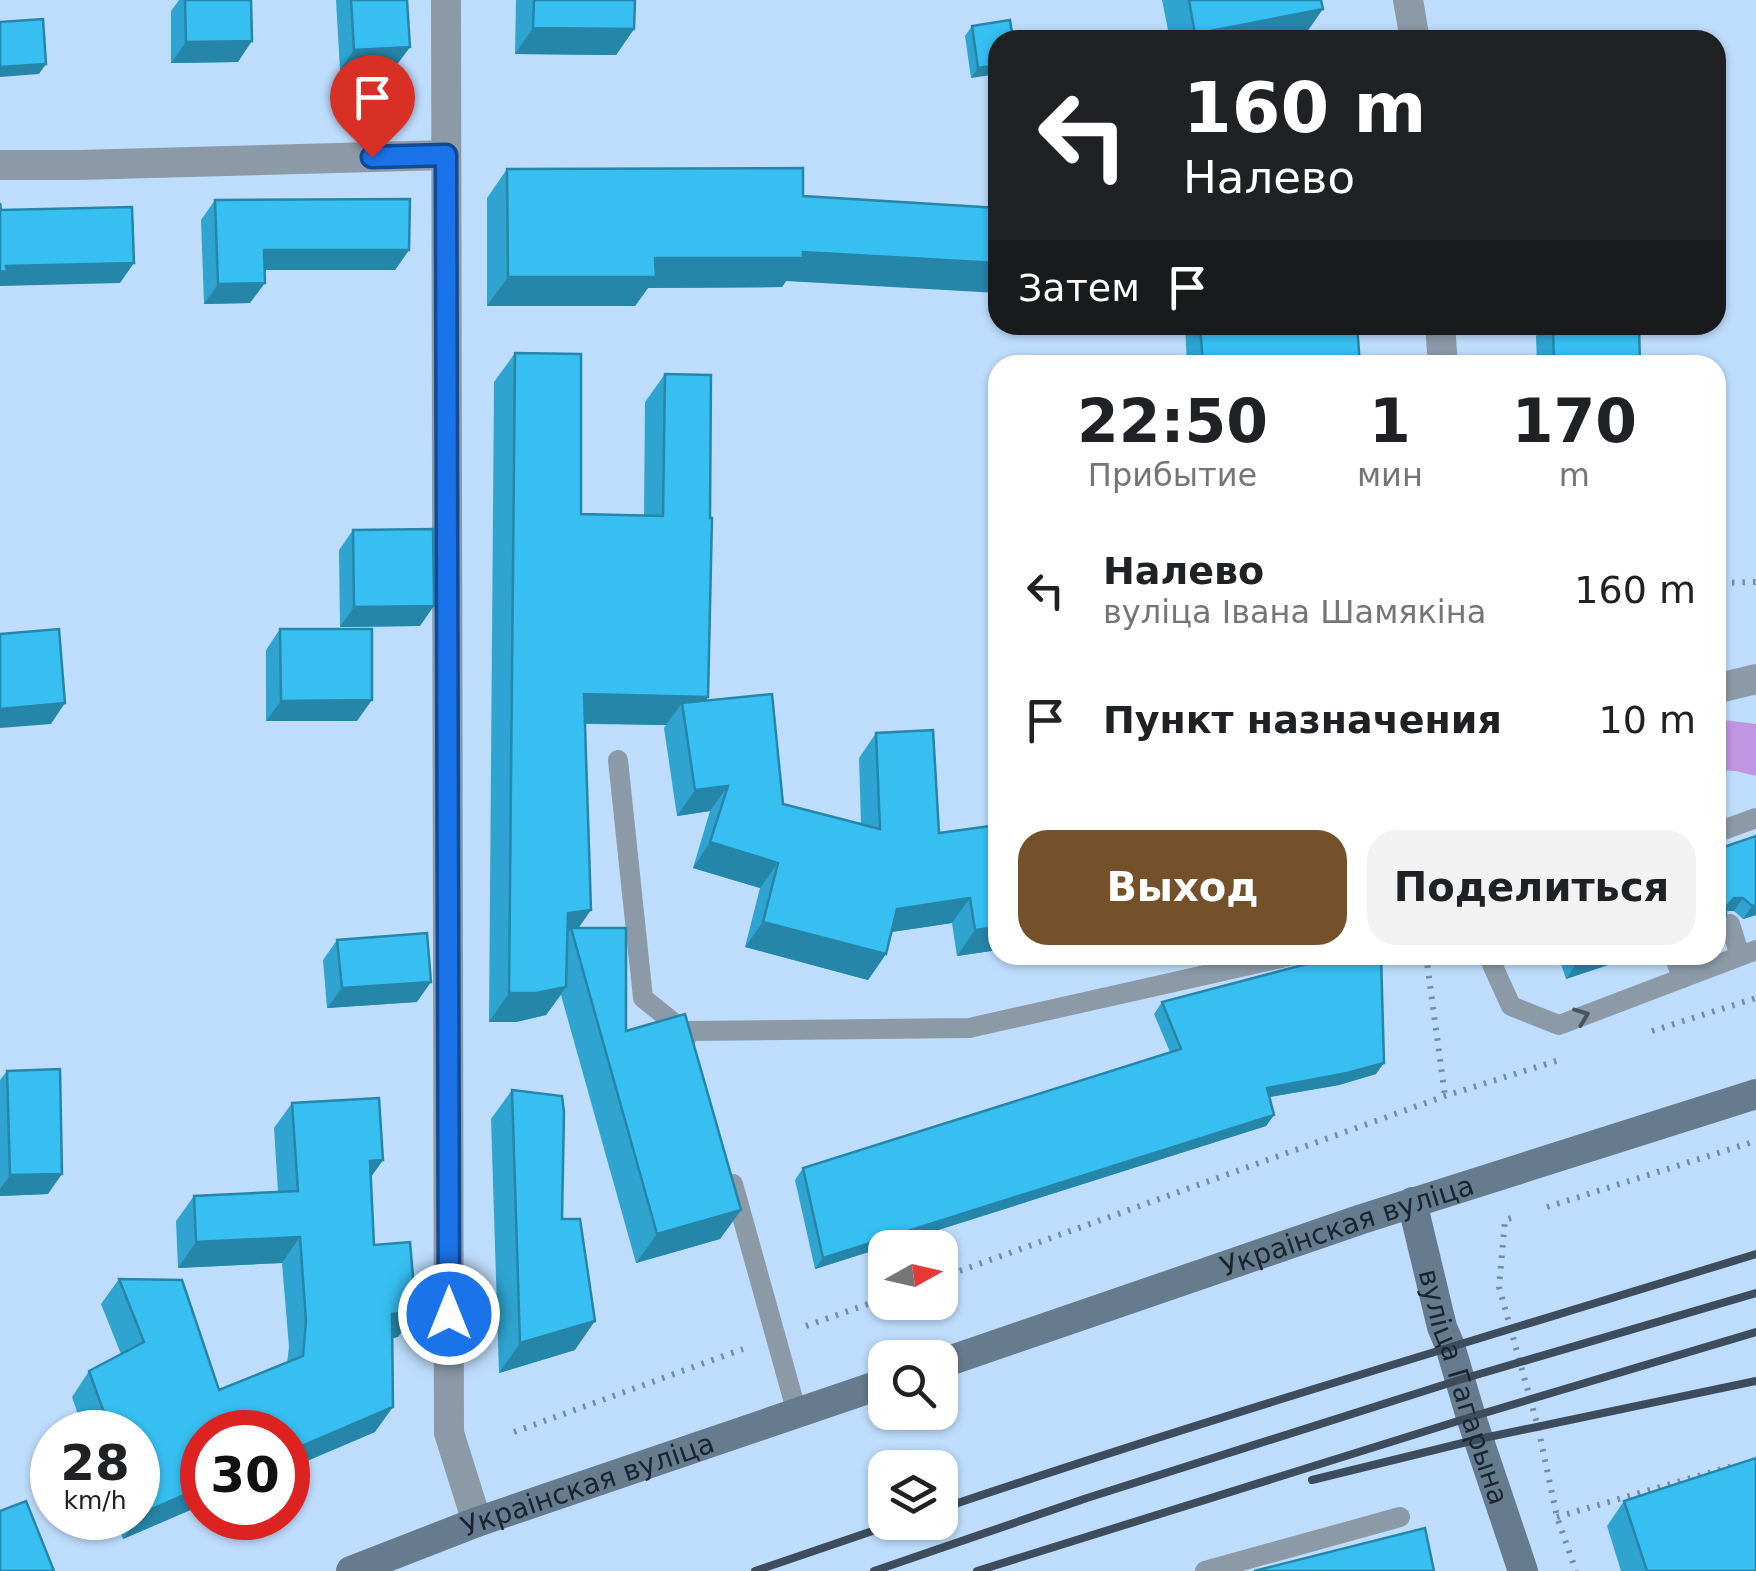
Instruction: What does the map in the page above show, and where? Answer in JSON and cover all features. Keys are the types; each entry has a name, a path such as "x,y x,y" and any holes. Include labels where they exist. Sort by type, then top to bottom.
{"main road":[{"name":"Украінская вуліца","path":"958,1358 1412,1202 1756,1094"},
{"name":"вуліца Гагарына","path":"1412,1202 1442,1327 1523,1571"},
{"name":"Украінская вуліца","path":"351,1571 478,1522 868,1388"}],"street":[{"path":"446,0 450,1434 478,1522"},
{"path":"1408,0 1413,30"},
{"path":"0,165 446,155"},
{"path":"1726,686 1756,678"}],"lane":[{"path":"618,760 643,998 684,1031 697,1062"},
{"path":"1726,828 1756,818"},
{"path":"1730,924 1748,954"},
{"path":"684,1031 969,1028 1249,965"},
{"path":"1491,965 1511,1006 1559,1025 1718,965"},
{"path":"1677,965 1682,978"},
{"path":"729,1170 797,1413"},
{"path":"1205,1571 1400,1517"}],"path":[{"path":"1726,583 1756,582"},
{"path":"958,1272 1445,1096 1427,965"},
{"path":"1540,1209 1756,1142"},
{"path":"1522,1214 1504,1220 1499,1287 1538,1427 1557,1517 1576,1571"},
{"path":"514,1432 868,1304"},
{"path":"1557,1517 1738,1464"}],"shaded area":[{"path":"1726,720 1756,724 1756,776 1726,771"}],"building":[{"path":"185,0 251,0 252,41 186,42"},
{"path":"351,0 407,0 410,47 354,50"},
{"path":"534,0 635,0 634,29 533,28"},
{"path":"1189,0 1321,0 1323,9 1215,30 1194,30"},
{"path":"43,19 46,64 0,67 0,22"},
{"path":"1010,20 1012,30 988,30 988,66 978,68 972,26"},
{"path":"803,168 803,196 988,207 988,262 803,252 803,258 655,258 656,277 508,277 507,169"},
{"path":"410,199 409,250 264,250 265,283 218,284 215,200"},
{"path":"0,203 1,210 132,207 134,263 6,266 7,271 0,272"},
{"path":"1201,335 1358,335 1359,355 1202,355"},
{"path":"1553,335 1639,335 1640,355 1554,355"},
{"path":"515,353 581,354 581,514 663,516 665,374 711,375 708,697 584,694 591,910 568,913 566,987 536,993 509,993"},
{"path":"433,529 434,606 354,607 353,530"},
{"path":"59,629 65,703 0,709 0,634"},
{"path":"280,629 372,629 372,700 281,701"},
{"path":"772,694 783,804 880,829 876,733 933,730 939,833 988,826 988,928 975,930 970,898 897,909 886,954 763,922 778,863 710,842 728,786 695,790 682,703"},
{"path":"1756,836 1756,905 1734,898 1726,907 1726,846"},
{"path":"571,928 626,928 626,1031 685,1014 741,1210 657,1234"},
{"path":"427,933 431,982 342,988 337,940"},
{"path":"1303,965 1381,965 1384,1063 1267,1088 1274,1115 911,1230 868,1230 868,1244 823,1258 803,1168 1181,1049 1162,1002"},
{"path":"60,1069 62,1174 10,1175 7,1071"},
{"path":"512,1090 562,1096 562,1219 580,1219 595,1321 520,1343"},
{"path":"379,1098 383,1160 370,1161 374,1245 410,1242 416,1312 392,1314 393,1407 310,1443 310,1410 180,1410 180,1497 160,1506 160,1410 103,1410 89,1371 144,1342 119,1279 182,1280 219,1390 303,1356 306,1321 300,1237 196,1242 194,1196 298,1191 292,1103"},
{"path":"1756,1458 1756,1571 1647,1571 1624,1501"},
{"path":"26,1501 30,1540 42,1540 54,1571 0,1571 0,1511"},
{"path":"1425,1528 1434,1571 1254,1571"}],"railway":[{"path":"958,1503 1245,1410 1756,1254"},
{"path":"874,1571 1087,1498 1459,1380 1756,1293"},
{"path":"977,1571 1756,1332"},
{"path":"1312,1480 1479,1439 1756,1381"},
{"path":"755,1571 868,1533"}],"route":[{"path":"372,157 446,155 449,1314"}]}
